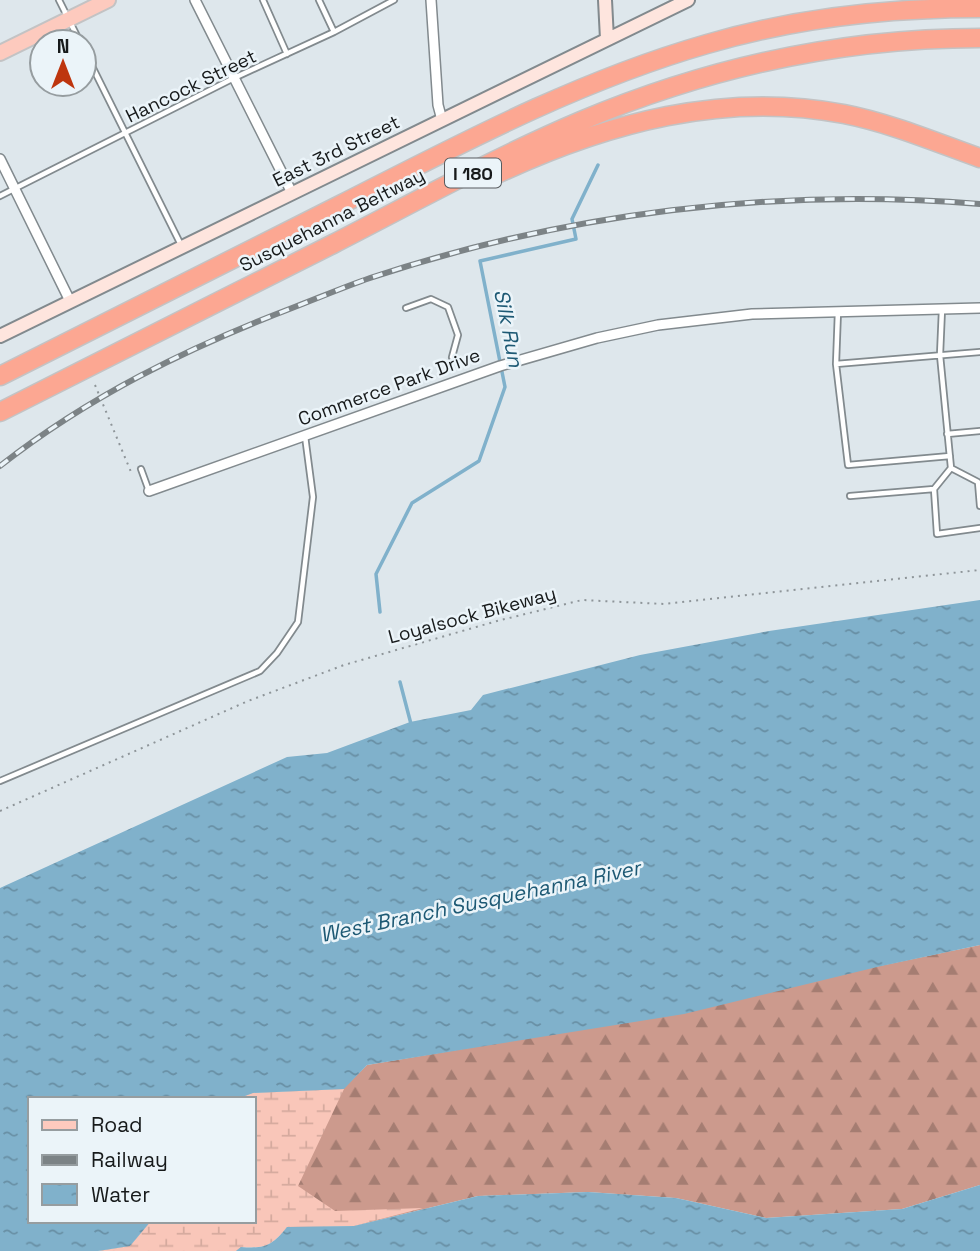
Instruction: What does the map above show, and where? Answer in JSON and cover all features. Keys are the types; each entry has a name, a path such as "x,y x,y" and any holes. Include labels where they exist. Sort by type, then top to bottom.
{"highway":[{"path":"738,36 832,11 921,0"},
{"name":"Susquehanna Beltway","path":"0,376 479,134 610,76 668,55 738,36 835,17 980,8"},
{"name":"Susquehanna Beltway","path":"0,412 580,121 677,85 753,64 851,46 980,38"},
{"path":"319,251 569,144 635,123 709,109 776,106 845,114 980,158"}],"main road":[{"path":"0,53 108,0"},
{"path":"605,0 607,39"},
{"name":"East 3rd Street","path":"0,335 688,0"}],"street":[{"path":"195,0 292,193"},
{"path":"431,0 442,120"},
{"path":"0,159 70,301"},
{"name":"Commerce Park Drive","path":"149,491 491,369 597,338 658,326 752,314 980,308"}],"lane":[{"path":"59,0 73,28"},
{"path":"262,0 287,54"},
{"path":"319,0 334,32"},
{"name":"Hancock Street","path":"0,196 394,0"},
{"path":"98,78 182,247"},
{"path":"406,308 432,299 448,307 458,335 453,358"},
{"path":"942,308 940,355 951,468 934,489 937,534 980,528"},
{"path":"838,310 836,365 848,465 950,456"},
{"path":"836,365 980,352"},
{"path":"947,434 980,431"},
{"path":"0,780 260,671 277,653 298,622 313,496 305,435"},
{"path":"951,468 978,482 980,506"},
{"path":"141,469 149,491"},
{"path":"850,496 934,489"}],"path":[{"path":"95,385 131,472"},
{"name":"Loyalsock Bikeway","path":"0,811 248,701 344,665 497,621 582,600 664,604 980,570"}],"green space":[{"path":"980,945 980,1185 902,1209 766,1218 676,1198 588,1192 478,1196 354,1226 287,1227 274,1239 236,1251 98,1251 130,1246 149,1223 256,1223 256,1097 242,1097 252,1093 343,1089 367,1065 564,1032"},
{"path":"344,1089 298,1186 335,1211 423,1208 354,1226 287,1227 267,1245 241,1247 236,1251 98,1251 130,1246 149,1223 256,1223 256,1097 242,1097 252,1093"}],"water":[{"name":"West Branch Susquehanna River","path":"980,600 980,945 684,1014 367,1065 344,1089 253,1093 242,1097 28,1097 28,1223 149,1223 130,1246 98,1251 0,1251 0,888 287,757 327,753 410,722 471,710 483,695 640,655 769,631"},
{"path":"980,1185 980,1251 236,1251 241,1247 267,1245 287,1227 354,1226 478,1196 588,1192 676,1198 766,1218 902,1209"}],"waterway":[{"name":"Silk Run","path":"380,612 376,574 412,503 479,461 505,387 480,261 576,239 572,219 598,165"},
{"name":"Silk Run","path":"400,682 411,724"}],"railway":[{"path":"0,466 103,396 177,357 253,323 350,285 444,255 519,237 672,210 826,199 980,204"}]}
